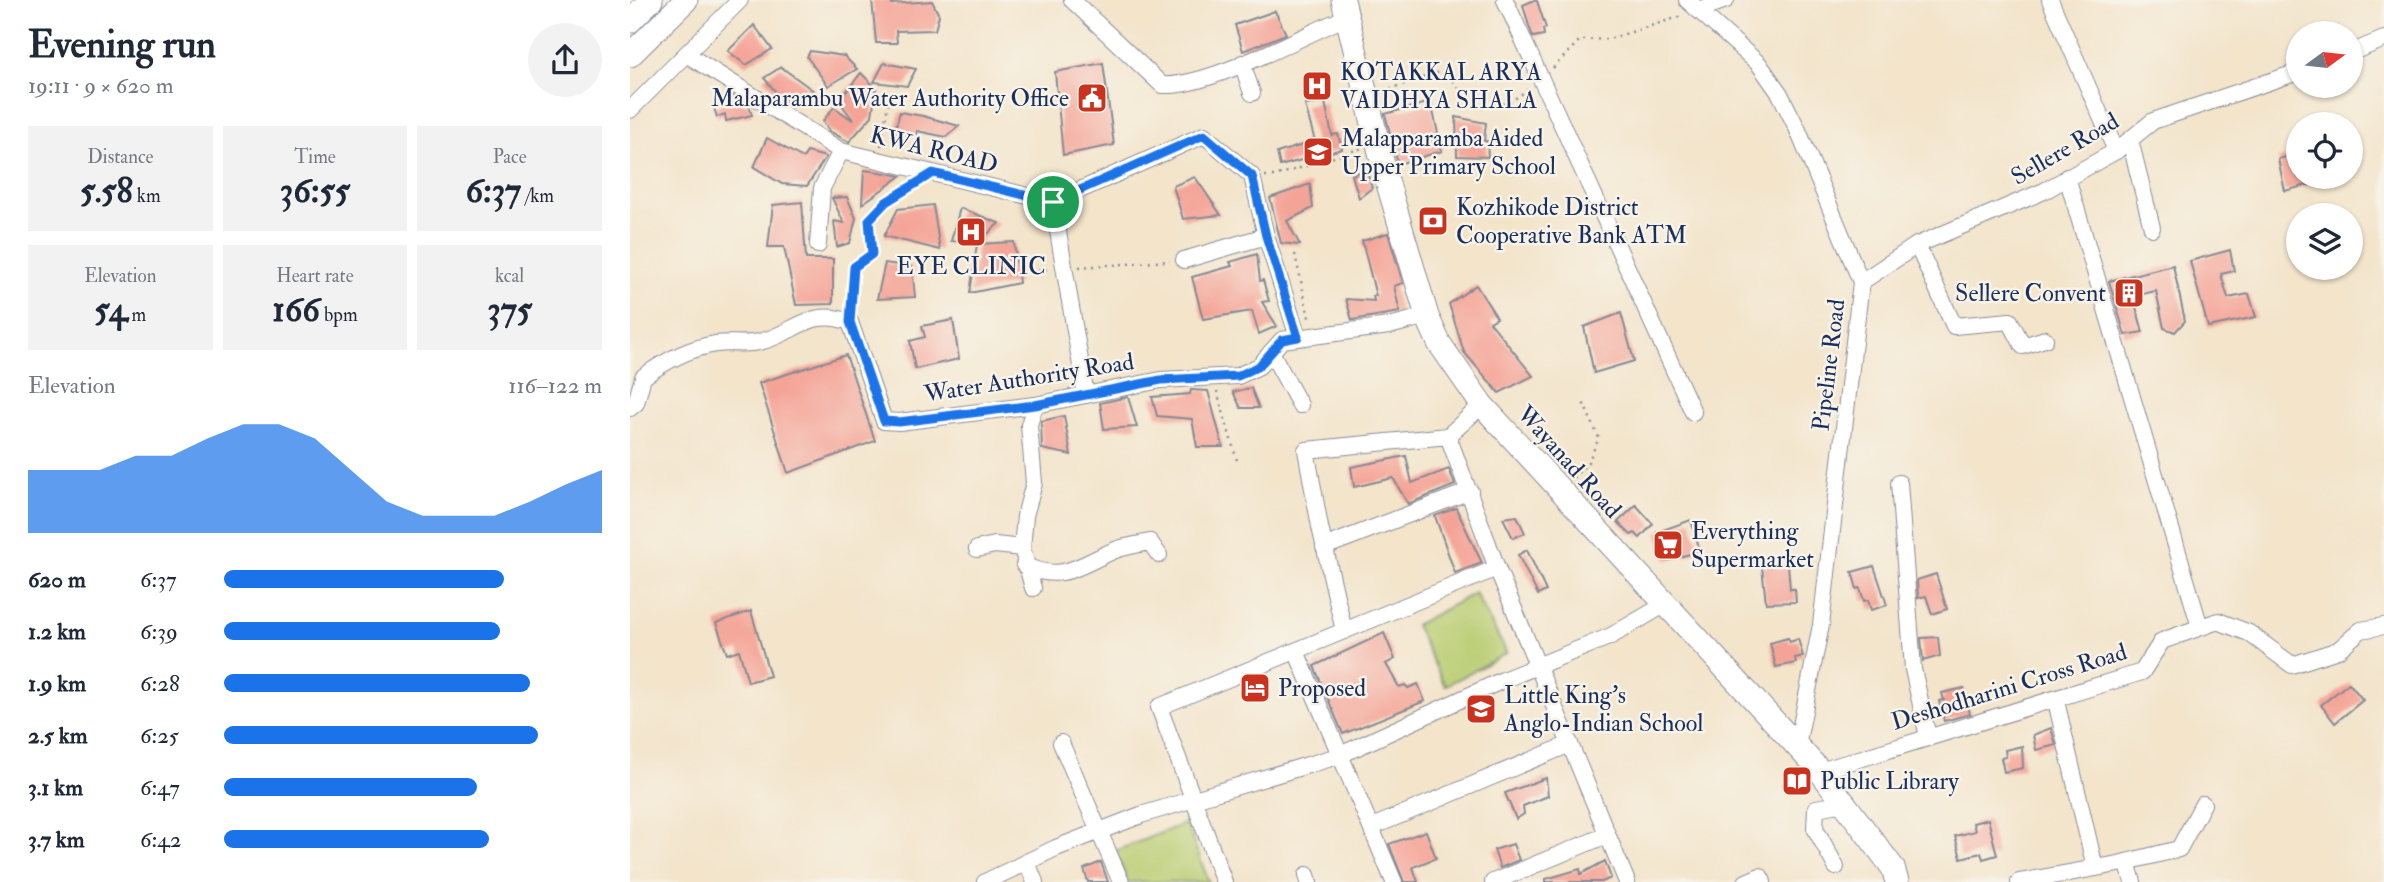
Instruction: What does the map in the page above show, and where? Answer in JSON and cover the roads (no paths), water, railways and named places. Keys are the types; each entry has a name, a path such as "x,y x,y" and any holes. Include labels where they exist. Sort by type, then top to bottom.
{"highway":[{"path":"630,21 651,0"},
{"path":"630,55 686,0"},
{"name":"Wayanad Road","path":"1345,8 1386,177 1427,316 1438,343 1482,405 1820,771 1893,868 1897,882"}],"street":[{"path":"630,110 740,0"},
{"path":"1072,0 1162,85 1173,86 1211,77 1242,63 1345,8"},
{"path":"1505,0 1693,412"},
{"path":"2050,0 2116,151"},
{"name":"Pipeline Road","path":"1707,3 1759,64 1780,94 1797,128 1861,282 1821,625 1797,746"},
{"path":"2363,48 2384,39"},
{"name":"KWA ROAD","path":"686,54 841,151 1053,202"},
{"path":"1242,63 1252,93"},
{"name":"Sellere Road","path":"1861,282 1917,245 2044,191 2116,151 2153,121 2286,76"},
{"path":"1086,395 1053,202 1204,135 1252,176 1266,236 1305,336"},
{"path":"2130,140 2152,228"},
{"path":"818,245 822,188 841,151"},
{"path":"2067,177 2200,627"},
{"path":"1184,260 1266,236"},
{"path":"1917,245 1954,326 2010,321 2023,346 2045,339"},
{"name":"Water Authority Road","path":"630,408 636,403 643,377 676,356 715,344 758,342 820,316 834,316 851,326 884,421 899,422 1035,405 1161,380 1238,376 1259,366 1282,340 1390,326 1427,316"},
{"path":"1271,352 1300,405"},
{"path":"1033,588 1023,556 1025,516 1034,483 1028,425 1035,405"},
{"path":"1345,631 1324,547 1306,450 1448,436 1482,405"},
{"path":"1448,436 1497,568 1540,665 1627,882"},
{"path":"1899,483 1913,669 1928,737"},
{"path":"1324,547 1470,491"},
{"path":"977,549 995,545 1023,556 1050,572 1078,570 1119,549 1150,542 1159,555"},
{"path":"1224,882 1159,707 1497,568"},
{"path":"985,882 1100,831 1193,799 1338,756 1611,636 1664,605"},
{"name":"Deshodharini Cross Road","path":"1820,771 2056,701 2142,672 2162,641 2218,621 2249,633 2292,665 2338,650 2361,630 2384,626"},
{"path":"1296,651 1338,756 1394,882"},
{"path":"2056,701 2095,869"},
{"path":"1061,743 1121,882"},
{"path":"1372,828 1570,744"},
{"path":"1836,867 1815,828 1816,808 1844,803"},
{"path":"2019,882 2095,869 2179,849 2203,804"},
{"path":"1493,882 1607,835"},
{"path":"1027,862 1035,882"},
{"path":"2127,862 2133,882"},
{"path":"1746,882 1760,876 1763,882"}],"place":[{"name":"KOTAKKAL ARYA VAIDHYA SHALA","path":"1317,86"},
{"name":"Malaparambu Water Authority Office","path":"1092,98"},
{"name":"Malapparamba Aided Upper Primary School","path":"1318,152"},
{"name":"Kozhikode District Cooperative Bank ATM","path":"1433,221"},
{"name":"EYE CLINIC","path":"971,232"},
{"name":"Sellere Convent","path":"2129,293"},
{"name":"Everything Supermarket","path":"1668,545"},
{"name":"Proposed","path":"1255,688"},
{"name":"Little King's Anglo-Indian School","path":"1481,709"},
{"name":"Public Library","path":"1797,781"}]}
